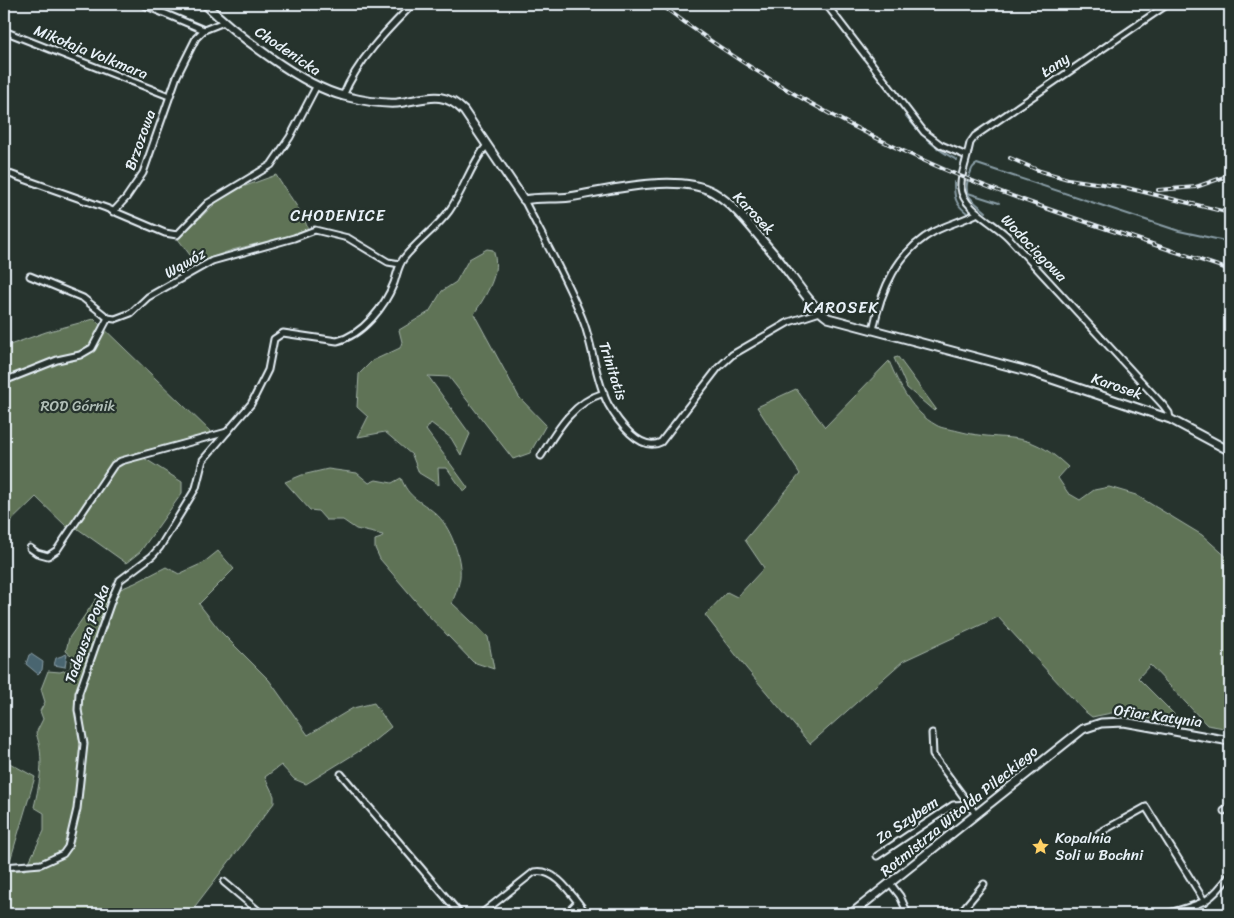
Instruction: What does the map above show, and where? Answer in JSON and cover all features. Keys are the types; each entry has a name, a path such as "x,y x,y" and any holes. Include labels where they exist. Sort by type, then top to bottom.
{"street":[{"path":"142,4 204,30 224,22"},
{"name":"Chodenicka","path":"205,4 224,22 316,87 343,96 388,103 434,96 452,100 464,111 524,200"},
{"path":"343,96 347,86 371,50 413,4"},
{"path":"826,4 924,132 941,145 967,156"},
{"name":"Łany","path":"967,156 970,143 975,136 1168,4"},
{"name":"Brzozowa","path":"112,212 140,179 169,96 196,38 204,30"},
{"name":"Mikołaja Volkmara","path":"4,31 169,96"},
{"path":"4,172 171,236 178,235 208,203 271,165 290,137 316,87"},
{"name":"Tadeusza Popka","path":"4,867 41,864 63,854 68,847 77,809 84,744 78,710 79,693 113,596 120,580 152,556 160,547 196,488 204,460 251,404 268,370 274,339 282,333 320,340 345,339 368,321 386,300 400,264 449,210 470,170 487,145"},
{"name":"Wodociągowa","path":"967,156 962,180 962,193 967,203 999,226 1163,405 1170,419"},
{"name":"Karosek","path":"524,200 567,197 628,186 658,184 696,187 712,192 737,213 779,260 820,312 828,318 1031,372 1170,419 1230,451"},
{"name":"Trinitatis","path":"524,200 583,320 608,402 629,431 640,441 655,445 661,442 718,368 732,355 789,322 820,312"},
{"path":"873,330 884,288 916,243 936,231 978,212"},
{"name":"Wąwóz","path":"108,318 116,319 131,313 148,297 212,261 294,238 315,230 348,238 388,262 400,264"},
{"path":"4,381 92,348 108,318 83,298 30,276"},
{"path":"540,456 569,415 585,401 604,393"},
{"path":"30,548 37,553 48,556 58,550 114,465 121,461 228,432"},
{"name":"Ofiar Katynia","path":"1083,729 1102,723 1124,722 1230,741"},
{"name":"Rotmistrza Witolda Pileckiego","path":"851,914 1083,729"},
{"path":"932,733 933,755 976,815"},
{"path":"341,774 460,914"},
{"name":"Za Szybem","path":"877,856 953,805 968,804"},
{"path":"1099,833 1146,807 1205,902"},
{"path":"1224,811 1230,807"},
{"path":"481,914 534,872 540,871 554,877 587,914"},
{"path":"1166,914 1179,913 1212,898 1230,875"},
{"path":"224,882 262,914"},
{"path":"890,883 900,896 908,914"},
{"path":"959,914 984,884"},
{"path":"566,914 577,903"}],"green space":[{"path":"276,175 299,210 308,231 232,250 196,263 178,239 218,201 240,188"},
{"path":"487,249 493,250 496,267 488,291 474,314 519,397 546,425 530,453 513,459 449,377 428,376 470,434 461,455 451,438 431,423 426,430 468,488 464,492 447,468 438,468 439,485 419,473 412,455 385,432 358,437 368,417 357,407 359,374 372,361 400,348 402,342 399,330 429,312 442,291 456,282 469,259"},
{"name":"ROD Górnik","path":"94,319 212,433 136,453 182,482 182,493 140,552 126,563 71,524 68,528 36,497 4,528 4,347 46,332"},
{"path":"898,357 936,409 934,411 907,388 894,358"},
{"path":"889,361 907,397 920,413 936,425 975,435 1015,438 1039,446 1053,454 1068,467 1058,478 1068,493 1080,500 1094,490 1109,487 1136,495 1202,535 1230,560 1230,729 1207,725 1150,665 1138,678 1174,714 1171,723 1116,712 1092,717 1083,710 998,617 903,661 810,744 746,668 705,615 727,592 737,597 764,568 745,540 800,474 757,407 796,389 825,427"},
{"path":"328,469 357,473 369,483 376,480 392,483 401,478 411,495 435,513 446,525 454,542 460,569 457,590 452,603 488,637 494,669 473,662 426,613 380,559 375,548 375,540 383,535 356,529 343,520 326,520 318,511 310,510 285,482 302,475"},
{"path":"218,551 234,569 199,604 221,632 269,680 308,735 353,708 374,703 391,727 369,745 306,784 294,779 281,765 265,777 274,796 274,803 189,914 4,914 4,871 25,870 44,831 44,813 34,807 40,779 41,761 36,733 43,719 40,711 45,702 41,689 48,671 60,672 70,669 72,656 66,651 69,638 96,599 135,583 166,567 179,574 203,563"},
{"path":"4,760 35,777 10,861 4,861"}],"water":[{"path":"31,654 43,662 42,670 38,674 26,664"},
{"path":"67,654 65,667 54,665 56,658"}],"waterway":[{"path":"906,116 929,141 957,160"},
{"path":"986,212 972,200 967,192 967,181 973,167 977,164 1179,231 1230,242"},
{"path":"954,182 956,200 967,213"},
{"path":"968,193 999,203"}],"railway":[{"path":"660,4 693,29 763,75 872,136 910,154 1018,198 1230,270"},
{"path":"1010,158 1040,171 1068,179 1123,187 1230,213"},
{"path":"1158,190 1196,187 1230,175"}],"place":[{"name":"Kopalnia Soli w Bochni","path":"1041,847"}],"district":[{"name":"CHODENICE","path":"338,215"},
{"name":"KAROSEK","path":"841,307"}]}
